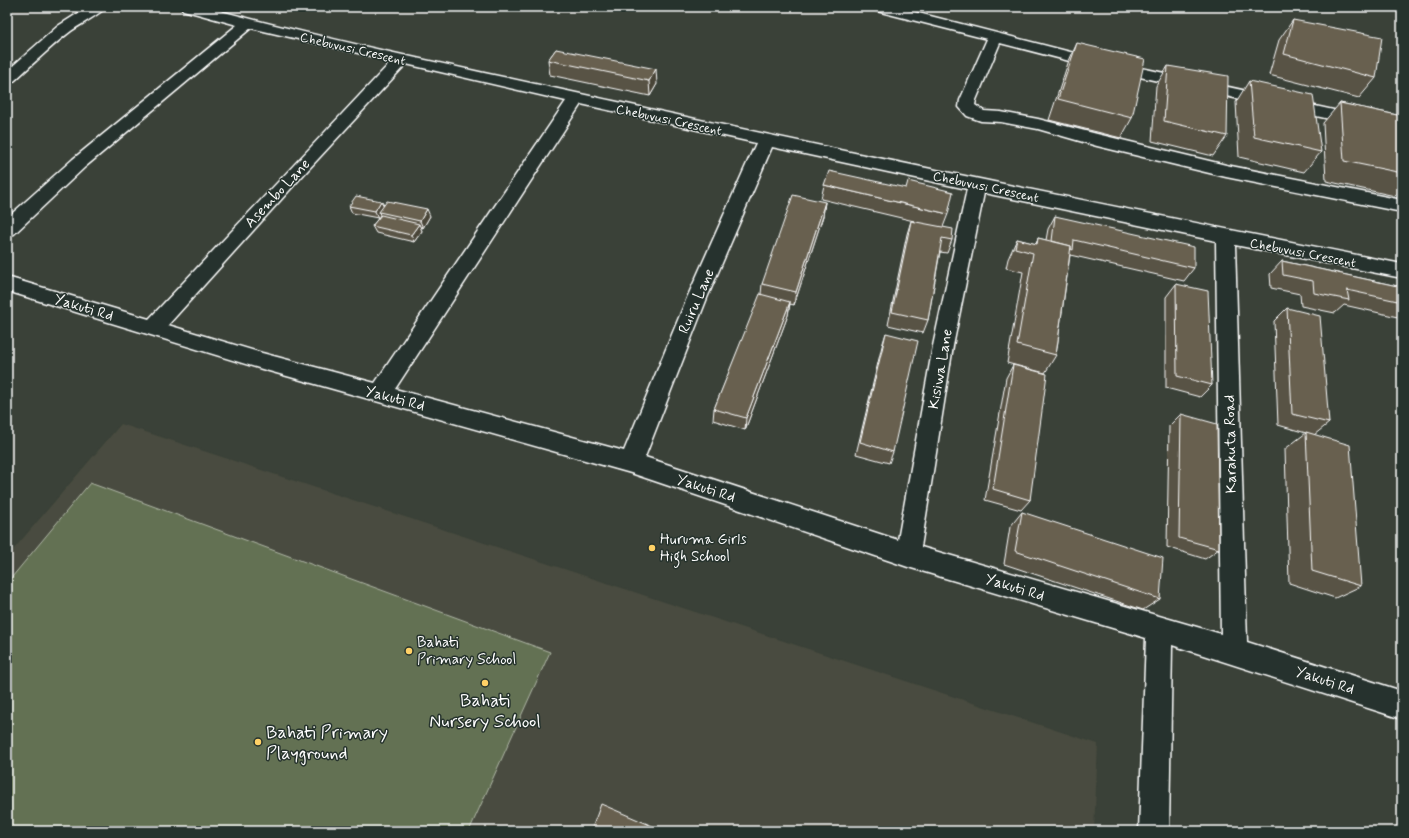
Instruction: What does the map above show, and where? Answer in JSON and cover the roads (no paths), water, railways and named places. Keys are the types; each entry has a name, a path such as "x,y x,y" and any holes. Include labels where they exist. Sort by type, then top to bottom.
{"street":[{"path":"7,79 64,30 99,7"},
{"name":"Chebuvusi Crescent","path":"188,7 248,23 403,59 766,141 1225,237 1402,271"},
{"path":"878,7 1081,59 1402,130"},
{"path":"7,229 79,163 248,23"},
{"path":"995,38 968,100 967,107 981,116 1001,117 1038,124 1097,140 1226,171 1402,206"},
{"name":"Asembo Lane","path":"153,328 300,168 403,59"},
{"path":"380,394 576,99"},
{"name":"Ruiru Lane","path":"631,463 697,298 766,141"},
{"name":"Kisiwa Lane","path":"908,555 943,346 977,184"},
{"name":"Karakuta Road","path":"1225,237 1234,651"},
{"name":"Yakuti Rd","path":"7,284 380,394 631,463 908,555 1234,651 1402,705"},
{"path":"1154,831 1159,630"}],"place":[{"name":"Huruma Girls High School","path":"652,548"},
{"name":"Bahati Primary School","path":"409,651"},
{"name":"Bahati Nursery School","path":"485,683"},
{"name":"Bahati Primary Playground","path":"258,742"}]}
